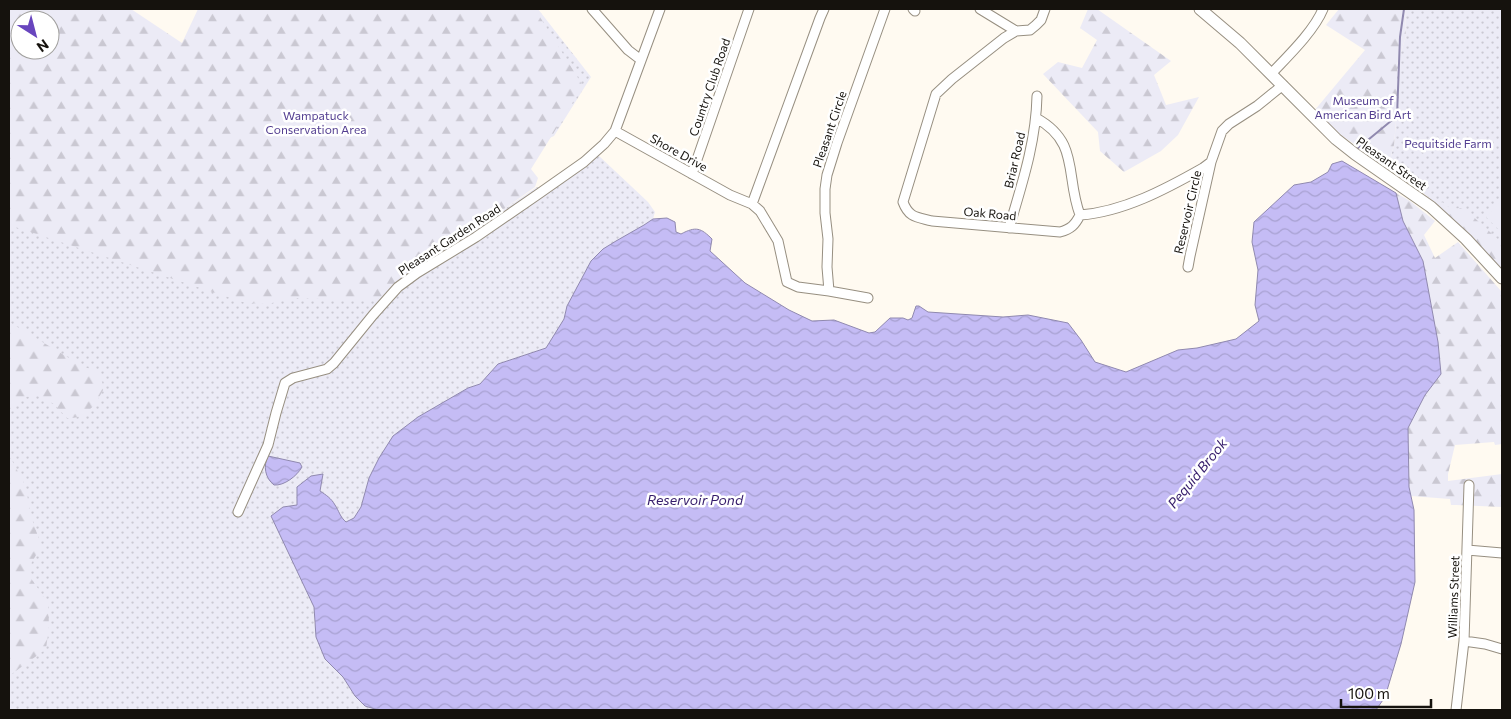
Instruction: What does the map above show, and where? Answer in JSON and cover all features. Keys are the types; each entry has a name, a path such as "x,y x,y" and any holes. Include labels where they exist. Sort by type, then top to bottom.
{"main road":[{"name":"Pleasant Street","path":"1200,9 1240,43 1342,144 1431,207 1466,239 1502,278"}],"street":[{"path":"592,9 628,50 641,60"},
{"name":"Pleasant Garden Road","path":"238,512 268,446 285,383 293,378 327,369 334,364 398,287 538,196 584,162 604,144 615,131 660,9"},
{"name":"Country Club Road","path":"692,174 749,9"},
{"path":"824,9 752,204 760,211 778,241 787,282 798,287 868,298"},
{"name":"Pleasant Circle","path":"829,291 827,267 828,239 825,213 827,175 885,9"},
{"path":"980,9 1016,31"},
{"name":"Oak Road","path":"1046,9 1041,20 1030,30 1016,31 1004,38 936,94 903,202 909,214 932,221 1060,232 1068,230 1075,225 1080,215"},
{"path":"1271,74 1298,45 1318,19 1323,9"},
{"path":"1036,118 1045,122 1063,141 1074,196 1080,215 1102,212 1134,202 1190,176 1211,162 1222,130 1283,85"},
{"name":"Briar Road","path":"1009,228 1032,145 1037,96"},
{"name":"Shore Drive","path":"615,131 730,195 752,204"},
{"name":"Reservoir Circle","path":"1188,267 1211,162"},
{"name":"Williams Street","path":"1456,710 1464,641 1470,485"},
{"path":"1467,550 1502,553"},
{"path":"1464,641 1502,648"}],"green space":[{"name":"Wampatuck Conservation Area","path":"9,9 131,9 182,43 198,9 535,9 583,86 531,169 538,178 535,187 375,301 296,298 267,304 246,303 9,225"},
{"name":"Wampatuck Conservation Area","path":"222,9 538,9 591,77 554,136 399,205 494,216 537,187 545,192 598,155 648,202 655,212 653,219 637,229 582,277 567,306 564,319 546,348 498,364 480,384 468,388 369,478 361,507 354,518 346,522 341,518 335,505 319,491 323,474 297,505 283,507 272,516 314,607 314,622 325,659 343,677 355,696 365,706 378,710 9,710 9,29 10,60 60,60 60,51 210,72"},
{"path":"1088,9 1097,9 1171,61 1154,75 1166,105 1199,97 1178,135 1161,151 1124,172 1100,151 1098,132 1043,74 1058,62 1082,68 1097,40 1080,28"},
{"name":"Museum of American Bird Art","path":"1339,9 1405,9 1406,36 1397,65 1397,109 1394,145 1388,167 1341,135 1314,111 1365,50 1326,25"},
{"name":"Pequitside Farm","path":"1405,9 1502,9 1502,272 1449,215 1420,190 1388,167 1394,145 1397,109 1397,65 1406,36"},
{"path":"1396,193 1410,201 1435,221 1424,235 1435,258 1458,242 1502,292 1502,444 1495,445 1494,442 1455,445 1448,481 1502,474 1502,507 1451,505 1450,499 1411,496 1409,487 1408,428 1425,395 1441,374 1438,342 1423,261 1403,221"},
{"path":"1502,200 1502,233 1486,217"},
{"path":"1442,202 1450,208 1460,208 1467,211 1502,243 1502,272 1438,205"},
{"path":"9,322 98,374 104,388 98,400 90,409 80,416 67,418 54,404 38,396 23,397 9,412"},
{"path":"9,455 25,485 32,519 39,539 39,550 29,567 30,577 48,603 49,626 46,649 9,676"}],"water":[{"name":"Reservoir Pond","path":"1342,161 1396,193 1403,221 1423,261 1438,342 1441,374 1425,395 1408,428 1409,487 1414,510 1415,582 1401,644 1385,697 1376,710 378,710 365,706 355,696 343,677 325,659 316,637 314,607 271,516 283,507 297,505 297,487 311,476 323,474 320,491 332,500 346,522 354,518 361,507 369,478 393,436 418,417 468,388 480,384 498,364 546,348 564,319 567,306 591,261 603,249 653,219 667,218 675,222 676,232 681,234 694,229 705,232 712,239 710,251 745,283 789,310 812,321 834,320 869,333 875,332 890,318 908,320 912,318 916,306 928,312 1003,317 1028,315 1068,323 1095,362 1126,372 1178,350 1197,348 1236,339 1259,321 1255,305 1258,270 1252,242 1254,222 1294,185 1311,182 1328,172 1332,164"},
{"path":"268,456 300,463 302,467 290,480 274,485 266,472"}],"waterway":[{"name":"Pequid Brook","path":"1357,149 1397,116 1400,37 1404,9"}]}
